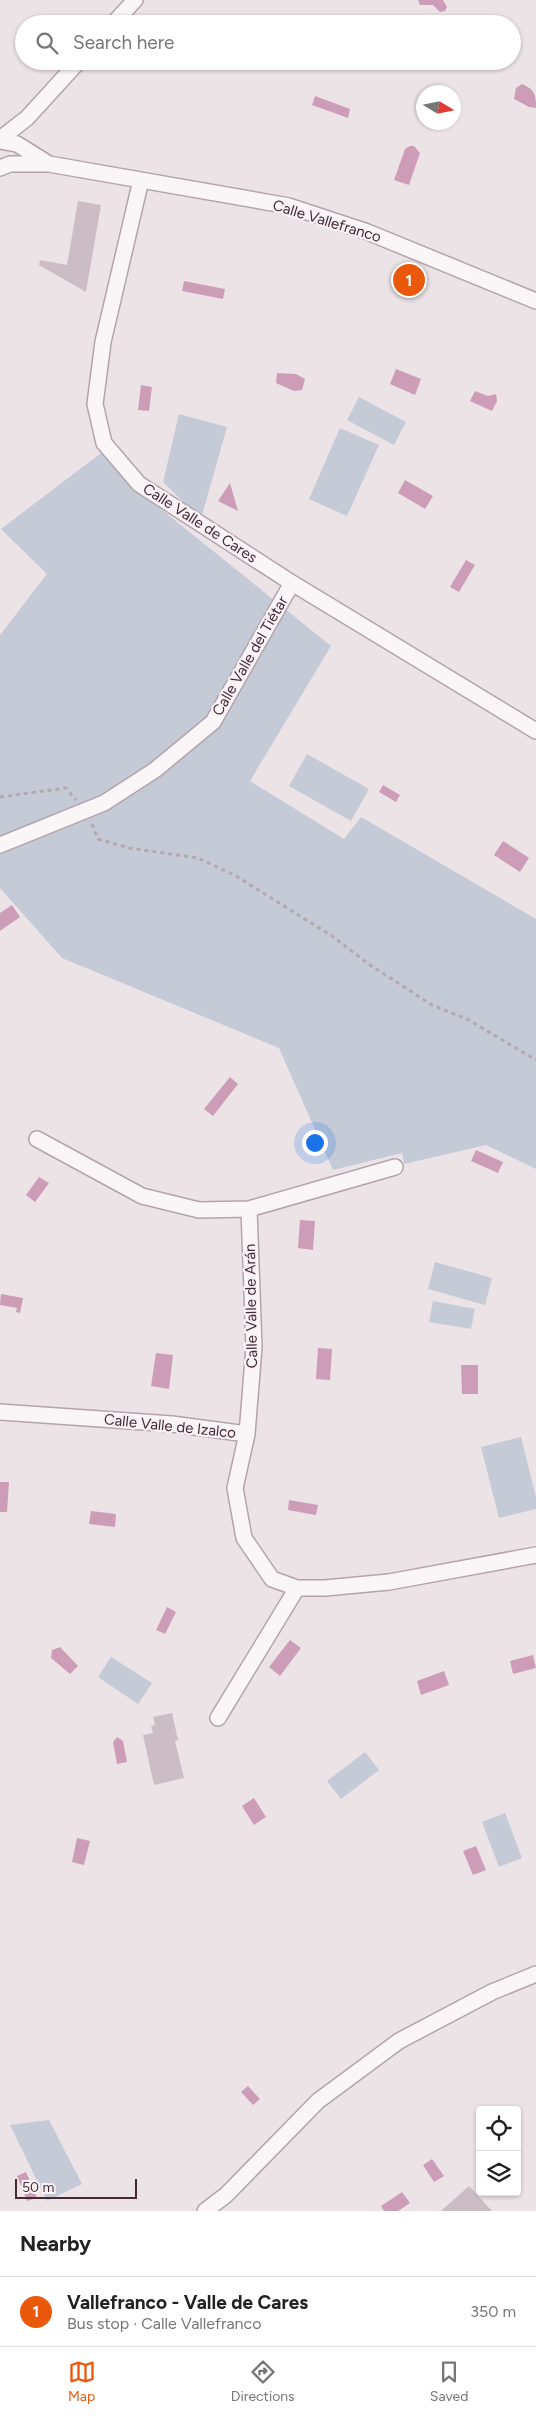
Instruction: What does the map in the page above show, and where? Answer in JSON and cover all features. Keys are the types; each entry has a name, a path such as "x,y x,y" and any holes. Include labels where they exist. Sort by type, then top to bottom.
{"street":[{"path":"121,15 135,0"},
{"path":"0,140 27,118 71,70"},
{"path":"17,144 27,118"},
{"name":"Calle Vallefranco","path":"0,140 17,144 49,164"},
{"name":"Calle Vallefranco","path":"5,166 17,144"},
{"name":"Calle Vallefranco","path":"5,166 49,164 289,206 366,230 536,301"},
{"name":"Calle Valle de Cares","path":"141,180 103,342 95,404 104,443 139,484 292,583 536,731"},
{"name":"Calle Valle del Tiétar","path":"0,845 104,803 155,770 213,722 292,583"},
{"path":"37,1139 142,1196 199,1210 249,1209 395,1167"},
{"name":"Calle Valle de Arán","path":"247,1434 254,1347 249,1209"},
{"name":"Calle Valle de Izalco","path":"0,1412 172,1424 247,1434 234,1488 244,1538 272,1579 297,1588 325,1588 389,1582 536,1555"},
{"path":"218,1718 297,1588"},
{"path":"205,2211 226,2195 318,2101 399,2041 492,1992 536,1974"}],"path":[{"path":"0,797 66,788 86,810 98,839 129,848 198,858 236,876 332,936 370,965 432,1005 475,1024 536,1060"}],"shaded area":[{"path":"418,0 443,0 447,7 445,11 440,12 433,5 420,5"},
{"path":"522,84 530,88 534,93 536,108 529,107 514,99 516,88"},
{"path":"315,96 350,109 348,118 312,105"},
{"path":"414,146 420,153 409,185 394,180 405,149"},
{"path":"184,281 225,289 223,299 182,291"},
{"path":"396,369 421,379 415,395 390,384"},
{"path":"277,373 296,374 305,379 302,390 294,391 276,383"},
{"path":"141,385 152,387 149,411 138,410"},
{"path":"475,391 488,396 496,394 497,401 492,411 470,401"},
{"path":"359,397 406,422 394,445 347,420"},
{"path":"179,414 227,427 201,519 163,482"},
{"path":"340,428 379,445 347,516 309,499"},
{"path":"105,450 141,493 331,646 250,781 344,839 361,817 536,919 536,1169 486,1145 404,1164 402,1153 333,1170 279,1048 62,958 0,888 0,635 47,574 1,529"},
{"path":"405,480 433,496 425,509 398,493"},
{"path":"230,483 238,511 218,501"},
{"path":"466,560 475,565 459,592 450,587"},
{"path":"307,754 369,789 351,821 289,786"},
{"path":"383,785 400,795 396,802 379,792"},
{"path":"503,841 529,858 520,872 494,855"},
{"path":"12,905 20,917 0,931 0,913"},
{"path":"230,1077 238,1084 213,1116 204,1109"},
{"path":"476,1150 503,1162 498,1173 471,1161"},
{"path":"39,1177 49,1183 35,1202 26,1195"},
{"path":"300,1220 315,1221 313,1250 298,1248"},
{"path":"435,1262 492,1278 485,1305 428,1289"},
{"path":"1,1294 23,1298 20,1313 16,1312 17,1308 0,1305"},
{"path":"433,1301 475,1309 471,1329 429,1322"},
{"path":"318,1348 332,1349 330,1380 316,1379"},
{"path":"156,1353 173,1355 169,1389 151,1386"},
{"path":"461,1365 478,1365 478,1394 462,1394"},
{"path":"521,1437 536,1497 536,1509 499,1518 481,1447"},
{"path":"0,1482 9,1482 7,1512 0,1512"},
{"path":"289,1500 318,1505 316,1515 288,1510"},
{"path":"91,1511 116,1514 115,1527 89,1524"},
{"path":"167,1607 176,1612 165,1634 156,1630"},
{"path":"290,1640 301,1648 280,1676 269,1667"},
{"path":"60,1647 78,1666 70,1674 51,1658 52,1650"},
{"path":"533,1655 536,1668 513,1674 510,1661"},
{"path":"111,1657 152,1683 138,1704 98,1677"},
{"path":"444,1671 449,1685 421,1695 417,1681"},
{"path":"117,1737 123,1741 127,1762 117,1764 113,1742"},
{"path":"365,1752 379,1770 341,1799 327,1781"},
{"path":"254,1798 266,1817 254,1825 242,1806"},
{"path":"505,1813 522,1858 499,1867 482,1822"},
{"path":"77,1838 90,1841 84,1865 72,1862"},
{"path":"476,1846 486,1870 473,1875 463,1851"},
{"path":"248,2086 260,2099 253,2105 241,2092"},
{"path":"49,2120 82,2184 47,2201 10,2125"},
{"path":"432,2159 444,2176 434,2182 423,2165"},
{"path":"26,2172 37,2198 27,2201 17,2176"},
{"path":"402,2192 410,2203 398,2211 384,2211 381,2206"}],"building":[{"path":"78,201 101,205 86,292 39,265 40,260 67,265"},
{"path":"172,1713 178,1740 175,1741 184,1778 154,1785 143,1735 153,1733 151,1726 155,1725 153,1717"},
{"path":"469,2186 476,2196 478,2196 492,2211 441,2211"}],"place":[{"name":"Vallefranco - Valle de Cares","path":"409,280"}]}
